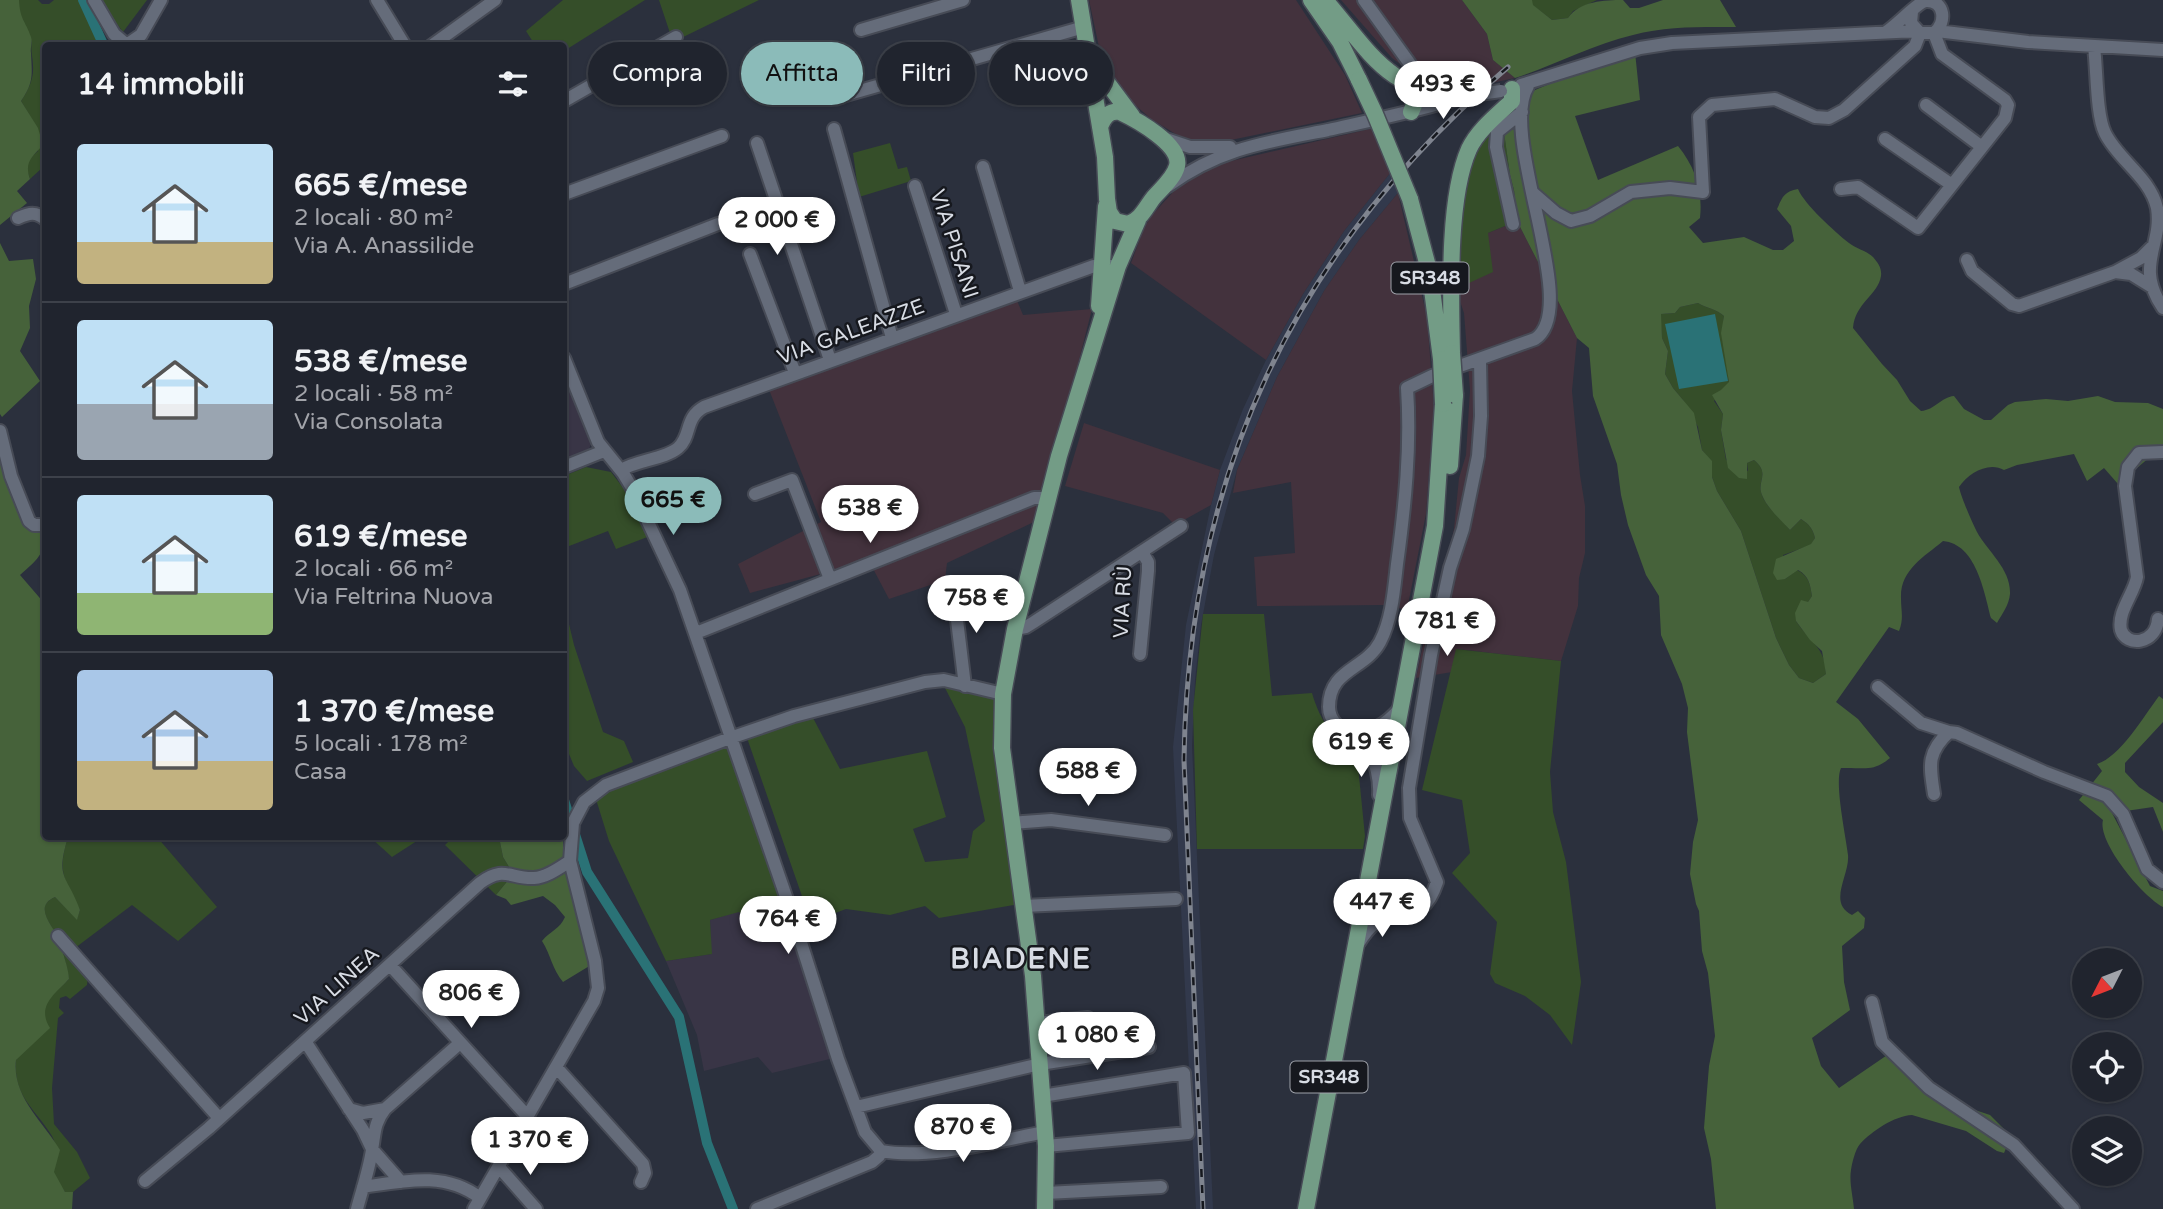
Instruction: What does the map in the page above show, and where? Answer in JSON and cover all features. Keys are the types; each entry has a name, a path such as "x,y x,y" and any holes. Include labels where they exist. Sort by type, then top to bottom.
{"main road":[{"path":"1045,1201 1045,1139 1037,1023 1002,748 1003,694 1015,629 1048,498 1093,346 1111,265 1107,171 1079,0"},
{"name":"SR348","path":"1306,1209 1435,526 1449,399 1447,356 1430,274 1410,199 1359,80 1340,42 1311,0"},
{"path":"1325,0 1380,67 1403,82 1450,96 1470,96"},
{"path":"1085,30 1101,72 1136,121"},
{"path":"1403,82 1414,104 1411,112"},
{"path":"1447,356 1459,185 1470,148 1492,120 1512,101 1519,89"},
{"path":"1100,127 1112,111 1124,113 1159,136 1175,151 1177,164 1174,174 1138,220 1111,265"},
{"path":"1107,199 1109,212 1115,221 1124,225 1138,220"}],"street":[{"path":"92,0 114,34 124,42"},
{"path":"92,0 109,42"},
{"path":"132,42 141,35 161,0"},
{"path":"377,0 403,42"},
{"path":"437,42 495,0"},
{"path":"861,30 963,0"},
{"path":"1364,0 1410,64"},
{"path":"1886,32 1923,1 1940,7 1965,34"},
{"path":"1936,32 1943,22 1940,7"},
{"path":"1912,12 1911,23 1919,32"},
{"path":"863,90 1085,30"},
{"path":"1533,193 1556,213 1571,221 1590,216 1631,192 1670,188 1703,192 1699,117 1712,105 1775,99 1815,117 1829,118 1844,110 1916,46 1919,32"},
{"path":"1842,188 1858,187 1918,228 2005,118 2008,105 2001,95 1942,54 1936,32"},
{"path":"1159,192 1201,164 1248,146 1411,112 1470,96 1519,89 1640,48 1672,43 1936,32 2094,47 2163,50"},
{"path":"567,99 676,37"},
{"path":"2094,47 2103,130 2147,187 2157,206 2158,230 2151,261 2152,287 2163,307"},
{"path":"1377,826 1380,785 1373,760 1366,748 1333,722 1329,710 1333,686 1380,643 1389,617 1408,457 1407,388 1432,376 1535,339 1547,326 1550,314 1549,291 1524,145 1519,89"},
{"path":"1926,105 1982,147"},
{"path":"1513,224 1496,147 1497,132 1522,112"},
{"path":"834,129 892,338"},
{"path":"567,193 723,136"},
{"path":"1159,136 1191,147 1248,146"},
{"path":"1885,139 1952,184"},
{"path":"757,143 830,360"},
{"path":"983,167 1020,291"},
{"name":"VIA PISANI","path":"915,186 956,314"},
{"path":"18,218 31,213 42,216"},
{"path":"567,283 718,224"},
{"path":"1967,261 1972,271 2012,304 2020,306 2115,272 2141,258 2153,246"},
{"path":"750,254 795,373"},
{"name":"VIA GALEAZZE","path":"621,470 678,448 690,420 700,409 1020,291 1094,266 1111,265"},
{"path":"2115,272 2131,274 2152,287"},
{"path":"1353,950 1375,923 1422,909 1429,903 1437,882 1410,818 1409,788 1433,646 1450,568 1463,530 1478,456 1482,416 1479,360"},
{"path":"567,365 604,451 621,470 637,499 680,590 865,1132 881,1151 902,1155 1045,1139 1188,1133 1184,1073 1042,1096"},
{"path":"0,431 11,476 29,521 34,525 42,525"},
{"path":"567,466 604,451"},
{"path":"2158,619 2149,639 2142,641 2124,636 2123,615 2137,577 2125,486 2128,467 2139,453 2163,452"},
{"path":"755,494 792,480 830,579"},
{"path":"696,633 1034,498 1048,498"},
{"name":"VIA RÙ","path":"1015,629 1026,627 1181,526"},
{"name":"VIA RÙ","path":"1140,654 1149,562 1142,552"},
{"path":"953,587 965,686"},
{"path":"363,1187 401,1182 448,1182 458,1184 477,1204 589,1012 597,988 595,961 569,861 573,823 584,802 606,785 794,716 925,682 944,680 1003,694"},
{"path":"1878,687 1921,723 1957,733 2044,772 2107,796 2123,814 2147,869 2163,882"},
{"path":"1344,731 1362,733 1381,726 1401,706"},
{"path":"1934,794 1931,756 1949,732"},
{"path":"1011,823 1051,820 1165,835"},
{"name":"VIA LINEA","path":"145,1181 491,875 501,873 536,878 547,875 569,861"},
{"path":"1368,875 1382,905 1402,915"},
{"path":"1023,906 1177,899"},
{"path":"58,936 219,1118"},
{"path":"390,965 528,1117"},
{"path":"1872,1002 1882,1042 1929,1088 2014,1145 2073,1209"},
{"path":"1037,1023 1088,1018 1093,1056"},
{"path":"305,1041 372,1149 401,1182"},
{"path":"357,1209 377,1119 460,1043"},
{"path":"856,1107 1040,1064 1149,1048"},
{"path":"557,1068 643,1164 645,1173 641,1182"},
{"path":"349,1109 363,1112 385,1109"},
{"path":"757,1209 872,1162 880,1156 881,1151"},
{"path":"499,1167 536,1209"},
{"path":"1045,1201 1161,1187"}],"shaded area":[{"path":"0,0 19,0 32,41 31,78 21,101 38,128 42,146 29,164 30,179 17,191 27,203 0,225"},
{"path":"19,0 38,0 42,4 49,4 54,0 82,0 97,42 42,42 42,168 30,179 28,164 38,151 33,121 21,101 33,76 32,42 18,12"},
{"path":"99,0 147,0 123,32"},
{"path":"563,0 645,0 567,49 567,42 533,42 526,31"},
{"path":"659,0 759,0 673,42"},
{"path":"1089,0 1296,0 1345,75 1362,113 1197,147 1151,119 1134,104 1113,76 1113,42 1098,42"},
{"path":"1341,0 1462,0 1487,34 1493,60 1515,78 1458,90 1423,81 1392,58"},
{"path":"1462,0 1532,0 1533,5 1552,20 1568,18 1579,8 1600,1 1623,0 1630,8 1639,8 1663,0 1720,0 1736,27 1645,32 1603,44 1515,78 1493,60 1487,34"},
{"path":"1532,0 1597,0 1573,11 1568,18 1552,20 1532,5"},
{"path":"1635,52 1640,100 1575,116 1598,180 1678,146 1689,162 1699,188 1700,218 1689,227 1703,243 1744,237 1773,250 1783,250 1794,241 1791,226 1777,209 1787,193 1798,189 1828,225 1849,243 1871,255 1879,266 1879,283 1858,312 1853,328 1897,380 1910,401 1921,411 1954,396 1964,409 1984,420 1991,420 2015,402 2046,399 2068,401 2098,396 2115,402 2148,403 2163,409 2163,446 2118,484 2104,468 2087,481 2074,454 2004,470 1986,468 1968,477 1959,487 1964,503 1977,532 2007,577 2010,594 2003,613 1997,623 1991,618 1977,570 1971,560 1963,550 1943,541 1914,565 1904,580 1899,631 1889,627 1836,702 1858,719 1890,758 1878,766 1841,768 1839,775 1848,855 1841,888 1841,903 1852,915 1858,911 1865,918 1864,928 1842,946 1844,982 1850,1010 1812,1038 1821,1066 1839,1088 1896,1049 1905,1055 1929,1084 1975,1110 1990,1115 2007,1132 2004,1153 1966,1131 1912,1115 1891,1121 1871,1134 1857,1150 1851,1175 1854,1209 1716,1209 1711,1159 1704,1128 1709,1066 1715,1036 1708,973 1702,951 1699,911 1690,874 1698,820 1687,732 1688,708 1682,684 1661,635 1659,596 1646,575 1628,525 1617,464 1593,396 1589,348 1577,338 1517,221 1502,118 1535,90 1599,63","holes":["1698,303 1724,316 1721,333 1729,382 1712,395 1723,414 1721,430 1728,468 1739,478 1747,479 1747,463 1754,460 1762,469 1761,490 1771,509 1790,530 1801,519 1810,527 1815,538 1811,544 1776,559 1773,573 1777,580 1785,579 1798,570 1810,584 1812,596 1808,602 1801,600 1795,613 1796,621 1822,651 1826,674 1813,683 1799,678 1789,665 1776,638 1741,531 1717,491 1712,477 1712,461 1702,450 1694,413 1665,374 1668,351 1662,338 1661,314 1675,313 1680,307"]},
{"path":"1502,118 1517,221 1488,233 1493,272 1456,289 1453,270 1468,169 1479,147"},
{"path":"1374,128 1391,172 1344,231 1303,294 1266,360 1131,263 1144,228 1152,215 1173,192 1198,175 1227,162"},
{"path":"890,143 898,169 907,167 911,181 859,197 853,153"},
{"path":"1391,172 1398,193 1359,240 1324,291 1277,377 1237,470 1214,555 1201,625 1192,746 1213,1209 1196,1209 1173,747 1186,625 1220,470 1243,409 1266,360 1303,294 1344,231"},
{"path":"1398,193 1427,317 1434,407 1426,514 1407,610 1384,605 1257,606 1254,557 1295,553 1291,482 1233,493 1237,470 1277,377 1324,291 1359,240"},
{"path":"1517,221 1577,338 1572,391 1585,506 1585,553 1579,578 1578,606 1561,661 1457,649 1452,672 1416,678 1424,640 1431,625 1445,572 1454,529 1459,478 1466,455 1470,390 1464,313 1456,289 1488,233"},
{"path":"0,243 9,261 33,259 36,279 29,306 30,328 20,351 40,381 2,417 0,414"},
{"path":"1016,298 1023,315 1092,309 1036,521 947,563 945,580 889,599 869,561 750,593 738,564 821,522 768,387"},
{"path":"1698,303 1724,316 1722,338 1729,383 1714,401 1723,414 1721,430 1726,460 1748,471 1747,463 1754,460 1762,469 1761,490 1771,509 1790,530 1801,519 1810,527 1815,538 1811,545 1783,555 1785,579 1797,570 1801,572 1812,596 1796,621 1820,651 1825,665 1826,674 1813,683 1799,678 1789,665 1776,638 1741,531 1717,491 1712,477 1712,462 1702,450 1698,427 1665,374 1668,351 1662,338 1660,314 1675,313 1680,307"},
{"path":"1715,314 1728,381 1679,389 1665,324"},
{"path":"567,385 592,441 588,452 567,461"},
{"path":"1084,423 1220,470 1211,505 1175,525 1163,513 1065,486"},
{"path":"0,452 19,508 42,524 42,551 33,564 20,575 42,601 42,840 67,840 63,861 64,876 80,910 77,920 55,897 45,906 46,917 59,940 69,979 53,995 46,1007 46,1020 50,1028 16,1060 16,1073 24,1097 60,1150 54,1172 65,1192 73,1192 72,1209 0,1209"},
{"path":"586,467 611,472 630,497 650,536 616,549 608,531 567,547 567,475"},
{"path":"1203,614 1264,614 1272,696 1312,693 1329,729 1357,756 1365,836 1363,849 1197,849 1193,710"},
{"path":"567,616 603,732 624,741 633,762 587,781 574,766 567,749"},
{"path":"1456,649 1561,661 1550,772 1553,812 1566,862 1581,982 1572,1045 1550,1015 1525,996 1495,983 1490,974 1497,922 1452,873 1470,853 1462,800 1422,790"},
{"path":"943,684 1000,699 1019,904 939,918 925,906 890,915 846,909 811,922 746,735 812,716 840,769 927,751 946,817 913,829 925,862 968,858 973,831 985,821 965,727"},
{"path":"2159,696 2163,699 2163,722 2125,763 2125,772 2139,787 2163,803 2163,832 2153,807 2112,813 2150,886 2163,891 2163,907 2144,892 2123,868 2107,841 2103,820 2079,800 2102,771 2097,764 2123,745"},
{"path":"730,742 797,933 773,942 739,912 710,920 712,954 666,961 609,841 595,796"},
{"path":"67,840 160,840 217,907 178,941 132,905 75,948 88,975 87,985 70,999 66,996 60,998 59,1008 64,1013 58,1018 52,1088 54,1124 77,1152 90,1178 73,1192 65,1192 56,1178 54,1141 27,1102 16,1073 16,1060 45,1021 45,1006 49,998 69,979 59,940 45,911 48,901 55,897 77,919 80,910 64,875"},
{"path":"373,840 418,840 392,857"},
{"path":"450,840 500,840 503,857 511,870 510,878 496,895 445,845"},
{"path":"500,840 563,840 591,965 563,982 542,941 565,917 543,896 511,905 506,899 496,895 510,878 511,870 503,857"},
{"path":"739,911 773,942 797,933 838,1057 772,1073 758,1057 704,1071 697,1035 666,961 711,954 710,920"}],"waterway":[{"path":"83,0 102,42"},
{"path":"567,809 587,872 679,1017 707,1143 733,1209"}],"railway":[{"path":"1203,1209 1184,760 1190,656 1206,558 1231,465 1266,376 1312,293 1367,213 1432,138 1508,67"}],"district":[{"name":"BIADENE","path":"1021,959"}]}
